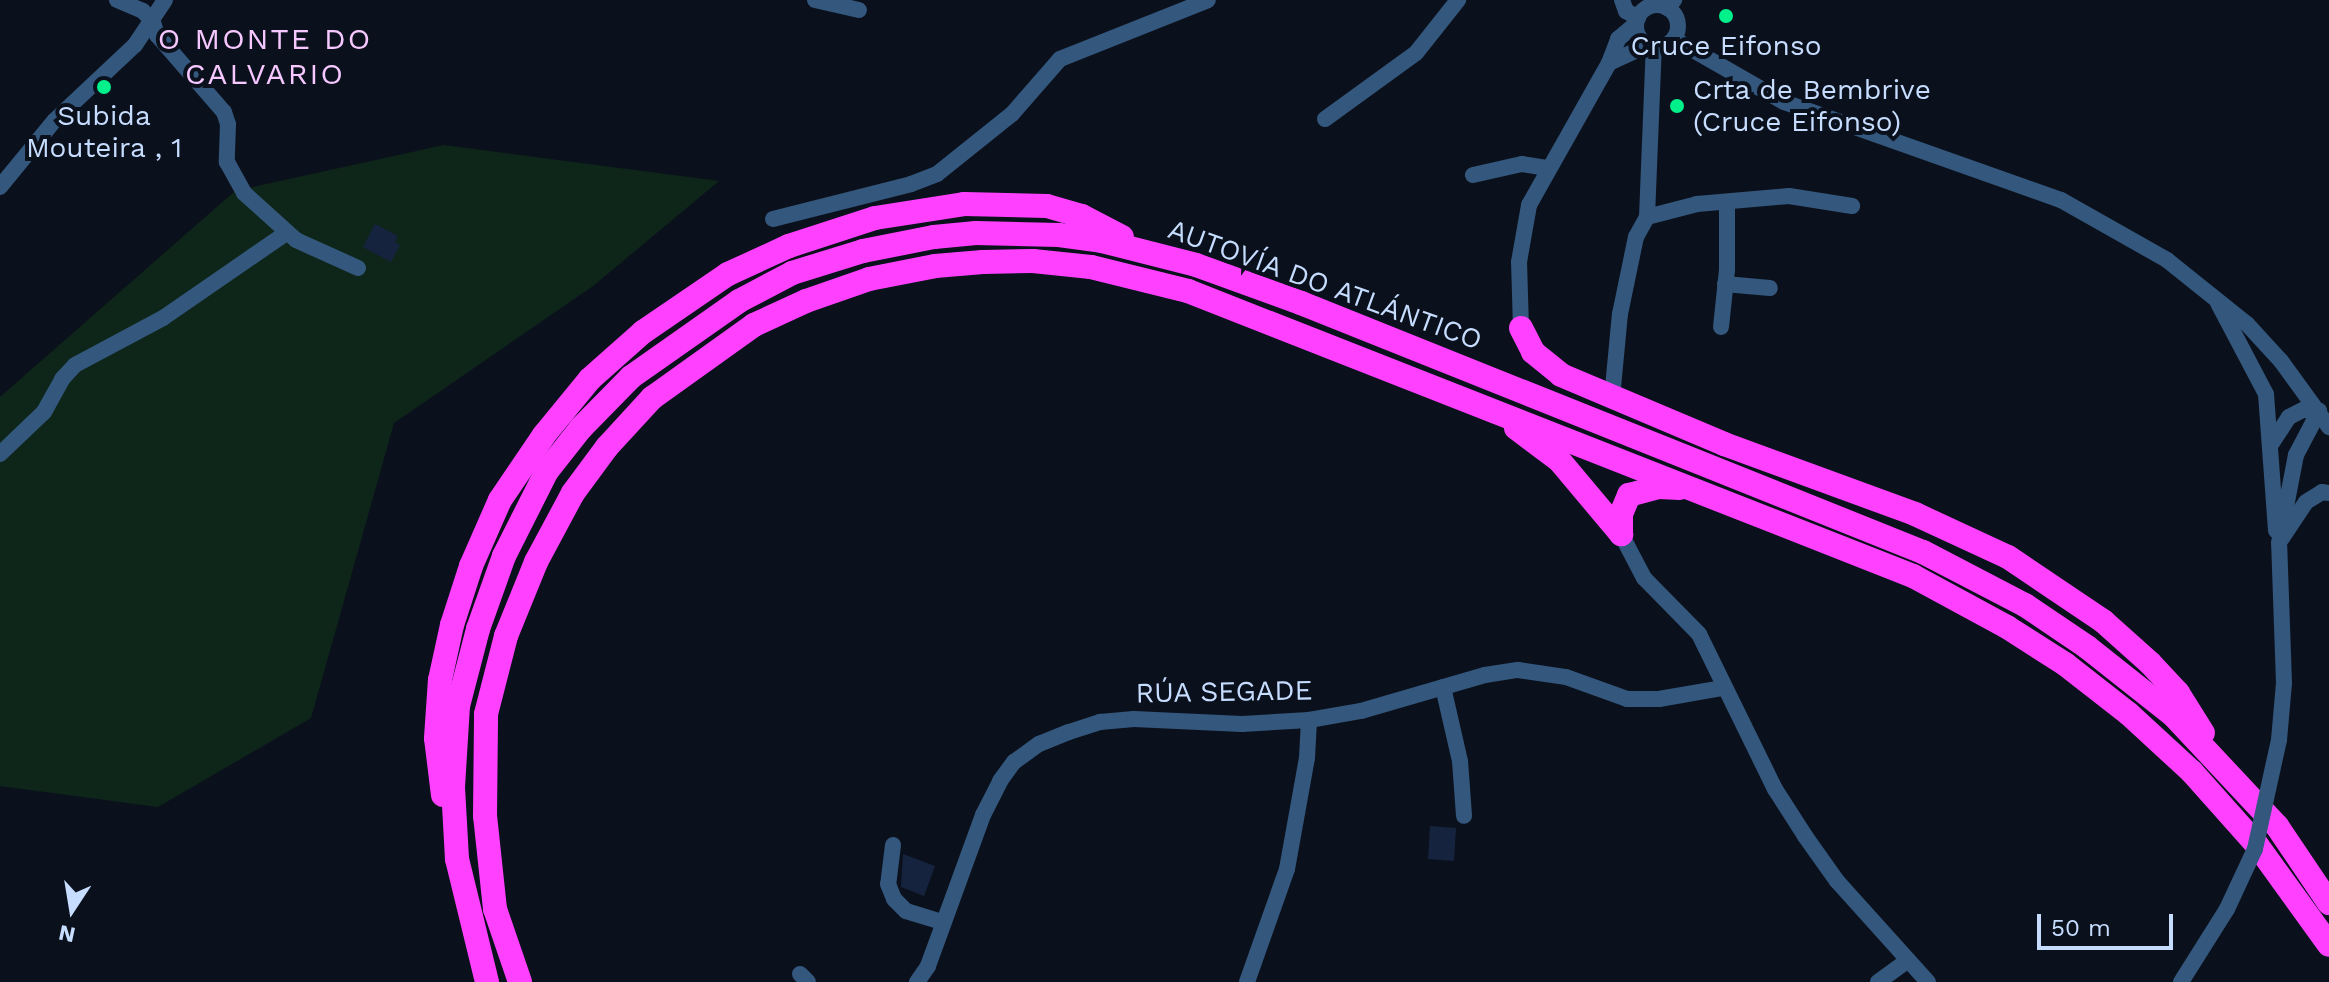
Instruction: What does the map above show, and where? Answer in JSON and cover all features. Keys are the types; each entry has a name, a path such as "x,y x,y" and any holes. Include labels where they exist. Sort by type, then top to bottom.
{"highway":[{"name":"AUTOVÍA DO ATLÁNTICO","path":"487,982 438,772 436,738 440,680 452,625 471,566 500,500 544,435 590,379 622,351 728,274 789,246 875,218 964,204 1047,206 1082,216 1149,251 1301,303 1923,552 2025,605 2138,685 2211,754 2277,826 2329,903"},
{"name":"AUTOVÍA DO ATLÁNTICO","path":"520,982 495,909 485,816 486,714 506,636 536,562 573,493 607,447 652,398 754,325 806,301 869,279 935,266 1033,261 1091,267 1188,291 1913,576 2007,627 2065,664 2129,714 2192,772 2257,845 2329,945"},
{"path":"1521,328 1533,352 1561,375 1612,398 1915,514 2008,557 2092,613 2150,663 2198,721 2211,754"},
{"path":"1489,408 1559,460 1621,534"},
{"path":"1621,534 1621,514 1629,495 1659,487 1693,488"}],"street":[{"path":"117,0 143,11 153,22 157,35 224,112 228,124 227,162 233,178 286,233 358,268"},
{"path":"0,187 54,121 135,45 165,0"},
{"path":"815,0 859,10"},
{"path":"773,219 911,184 937,174 1012,114 1032,95 1048,69 1060,59 1208,0"},
{"path":"1325,119 1416,53 1458,0"},
{"path":"1622,0 1626,11 1637,21 1639,36 1651,46"},
{"path":"1521,328 1521,243 1529,205 1547,168 1609,63 1618,39 1659,3 1677,22 1674,39"},
{"path":"1609,63 1674,39 1784,102 2061,200 2167,260 2213,294 2281,361 2329,427"},
{"path":"1612,398 1620,314 1636,237 1647,217 1651,46"},
{"path":"1473,175 1522,164 1547,168"},
{"path":"1647,217 1697,204 1802,197 1852,206"},
{"path":"1721,327 1727,202"},
{"path":"0,454 44,412 62,379 75,365 163,318 286,233"},
{"path":"1725,284 1770,288"},
{"path":"2181,982 2227,909 2255,849 2279,740 2284,683 2279,543 2273,515 2266,394 2213,294"},
{"path":"2271,444 2289,417 2303,410 2319,411"},
{"path":"2279,543 2296,455 2319,411"},
{"path":"2279,543 2306,502 2322,492 2329,493"},
{"path":"1621,534 1644,578 1699,634 1775,789 1805,836 1837,881 1928,982"},
{"name":"RÚA SEGADE","path":"917,982 928,966 983,815 1000,781 1014,762 1039,744 1100,722 1134,719 1242,724 1309,720 1361,711 1443,687 1518,670 1566,677 1627,699 1659,699 1723,688"},
{"path":"1443,687 1460,761 1464,816"},
{"path":"1247,982 1287,869 1307,758 1309,720"},
{"path":"893,845 887,870 894,899 906,911 942,922"},
{"path":"1878,982 1908,960"}],"green space":[{"path":"444,145 719,181 593,286 394,423 311,718 158,807 0,786 0,397 235,191"}],"building":[{"path":"375,224 398,236 395,242 400,245 391,262 363,247"},
{"path":"1430,826 1456,828 1454,861 1428,859"},
{"path":"903,854 935,866 924,896 901,887"}],"place":[{"name":"Cruce Eifonso","path":"1726,16"},
{"name":"Subida Mouteira , 1","path":"104,87"},
{"name":"Crta de Bembrive (Cruce Eifonso)","path":"1677,106"}],"district":[{"name":"O MONTE DO CALVARIO","path":"265,56"}]}
